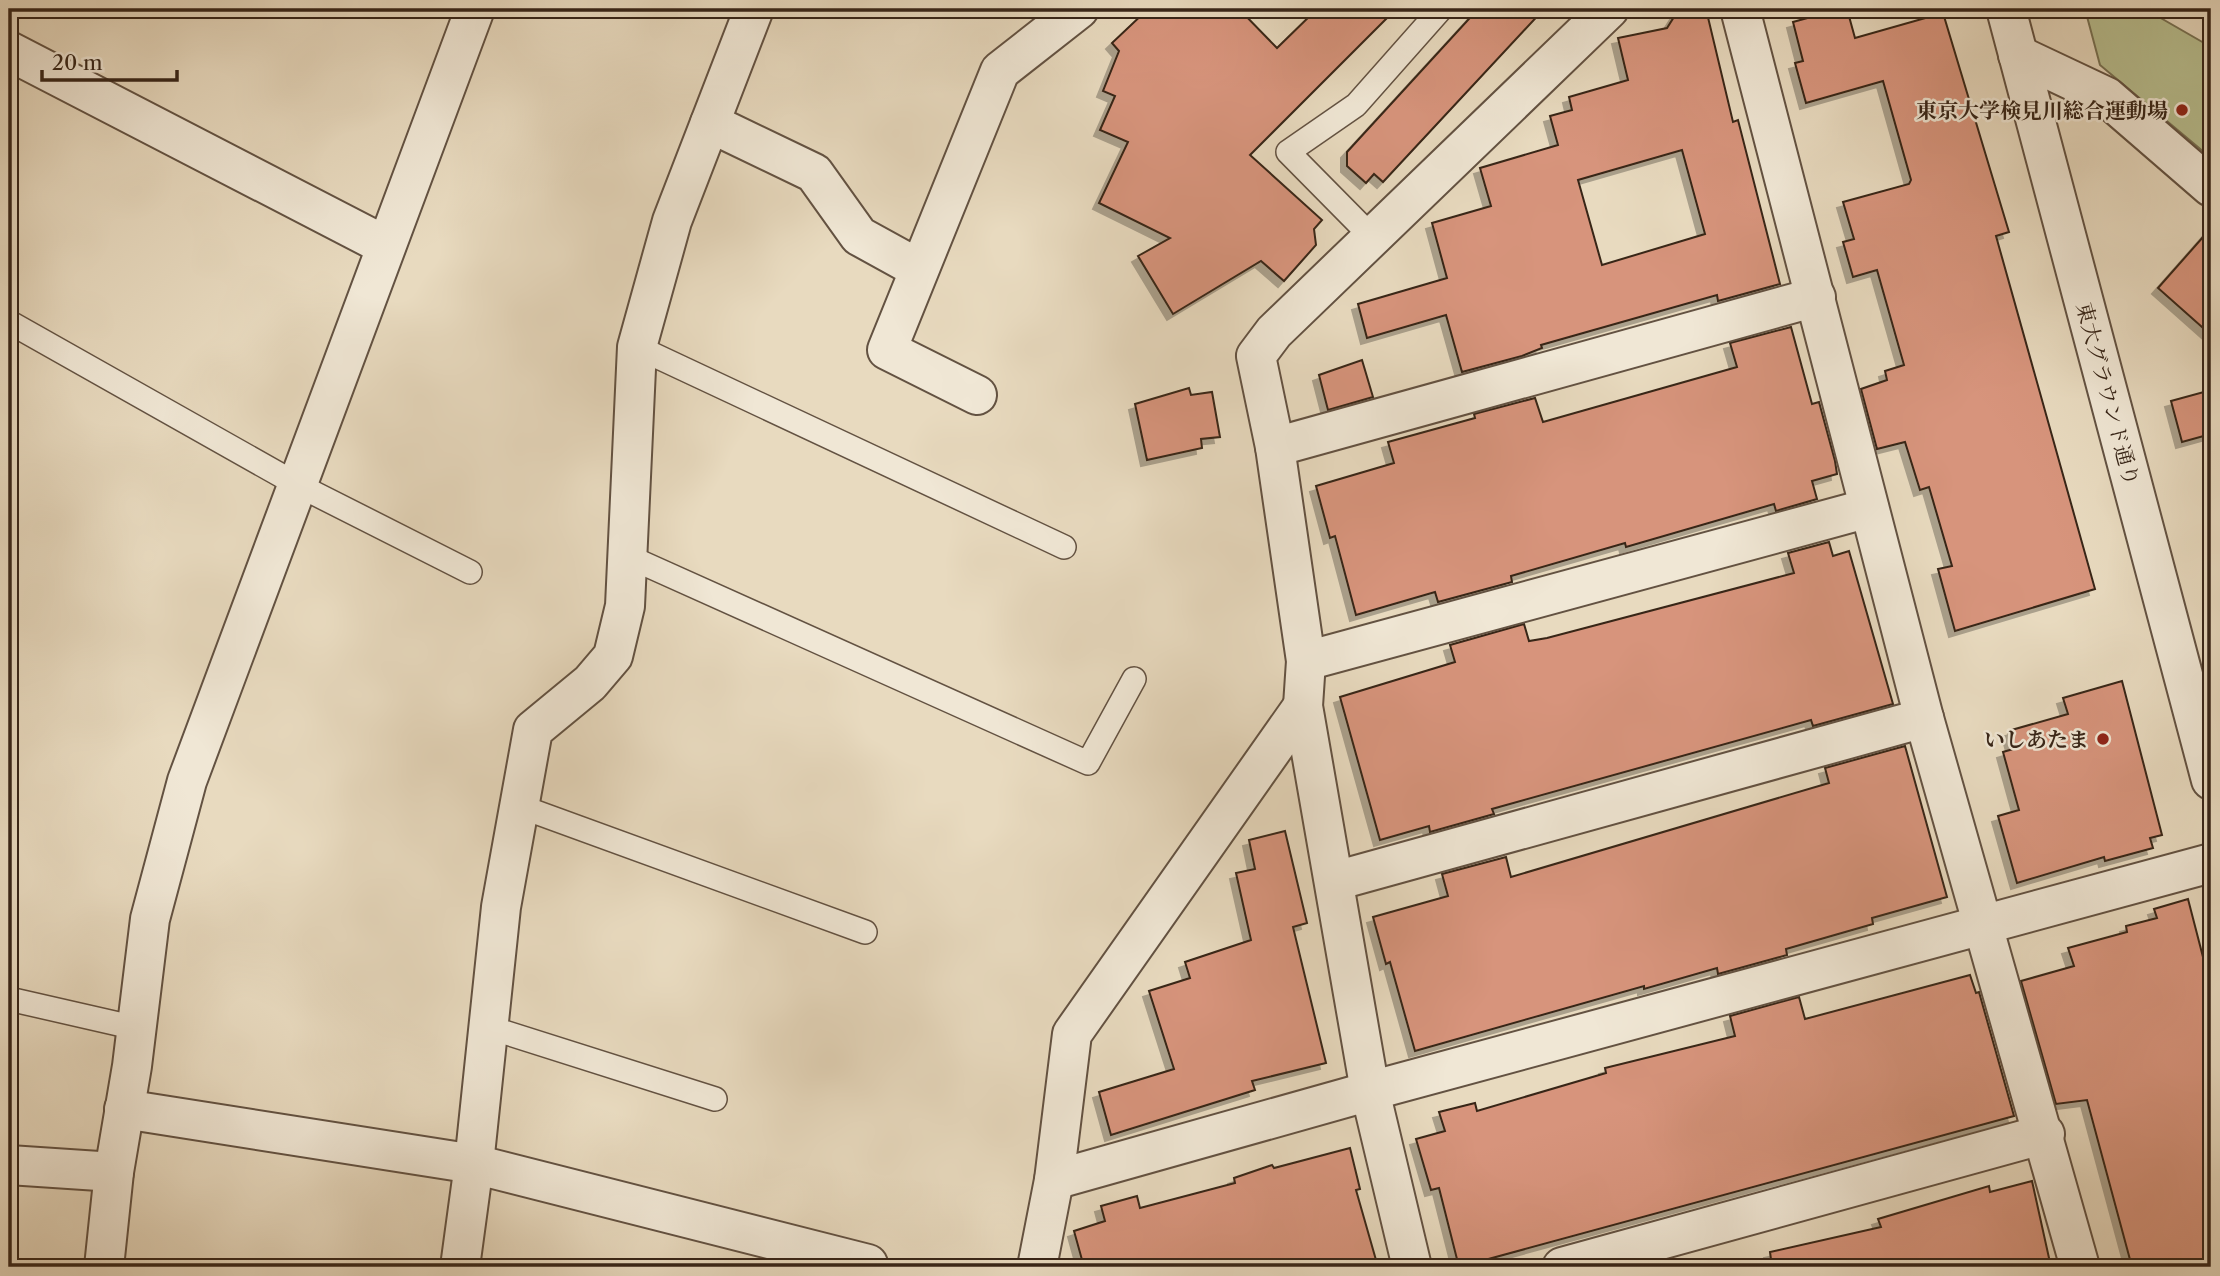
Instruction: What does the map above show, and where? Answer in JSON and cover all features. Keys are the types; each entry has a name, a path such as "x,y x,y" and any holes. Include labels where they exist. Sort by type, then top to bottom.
{"street":[{"path":"104,1267 114,1172 150,919 187,781 475,9"},
{"path":"460,1267 474,1164 501,906 533,730 590,683 613,656 625,606 637,347 672,221 754,9"},
{"path":"1412,1267 1370,1091 1303,706 1306,661 1275,447 1256,356 1274,332 1609,9"},
{"path":"1740,9 1924,718 2045,1134 2080,1267"},
{"name":"東大グラウンド通り","path":"2006,9 2211,780"},
{"path":"977,396 887,350 1000,71 1073,10"},
{"path":"9,51 386,246"},
{"path":"2018,55 2107,97 2211,187"},
{"path":"710,123 814,173 859,236 919,269"},
{"path":"1275,447 1816,297"},
{"path":"1306,661 1869,508"},
{"path":"1037,1267 1054,1180 1072,1034 1303,706"},
{"path":"1335,881 1924,718"},
{"path":"1054,1180 1370,1091 2211,863"},
{"path":"124,1109 474,1164 868,1264"},
{"path":"1562,1267 2045,1134"},
{"path":"9,1165 114,1172"}],"lane":[{"path":"1372,237 1288,152 1356,104 1441,9"},
{"path":"9,322 298,485 470,572"},
{"path":"637,347 1064,547"},
{"path":"627,556 1088,763 1134,679"},
{"path":"519,806 865,932"},
{"path":"9,999 136,1028"},
{"path":"488,1027 715,1098"}],"green space":[{"name":"東京大学検見川総合運動場","path":"2085,9 2158,9 2152,13 2211,47 2211,158 2100,65"}],"building":[{"path":"1148,9 1239,9 1277,48 1317,9 1396,9 1250,155 1322,220 1314,229 1316,245 1284,281 1261,261 1173,314 1138,256 1170,238 1099,203 1128,142 1100,130 1115,96 1103,91 1119,51 1112,43"},
{"path":"1478,9 1544,9 1383,182 1374,174 1366,183 1347,166 1347,152"},
{"path":"1679,9 1706,9 1733,122 1738,120 1780,284 1718,301 1717,295 1541,345 1542,348 1522,356 1462,372 1446,315 1367,338 1358,304 1447,278 1432,223 1491,206 1480,168 1558,145 1550,116 1572,110 1569,97 1628,80 1618,38 1667,28","holes":["1682,150 1705,234 1602,265 1578,180"]},
{"path":"1847,9 1855,38 1943,13 2009,232 1996,236 2095,589 1955,631 1938,569 1952,566 1929,487 1920,490 1905,442 1877,449 1861,389 1887,380 1885,371 1904,365 1877,270 1853,277 1843,242 1854,239 1843,202 1909,184 1911,180 1883,81 1806,103 1795,63 1803,61 1793,22"},
{"path":"2211,228 2211,335 2158,288"},
{"path":"1791,327 1812,404 1819,402 1837,474 1812,481 1817,499 1776,511 1774,504 1626,547 1625,543 1511,576 1512,582 1438,602 1435,592 1356,615 1335,536 1330,538 1316,486 1394,463 1388,442 1475,418 1474,414 1535,398 1543,422 1737,367 1730,343"},
{"path":"1362,360 1373,397 1328,410 1319,375"},
{"path":"1189,388 1191,395 1212,392 1220,437 1201,439 1202,448 1147,460 1135,404"},
{"path":"2211,390 2211,434 2182,442 2171,401"},
{"path":"1829,542 1833,556 1849,551 1893,704 1813,726 1811,720 1492,809 1494,814 1430,832 1429,826 1380,840 1340,697 1455,662 1450,645 1524,624 1529,641 1547,638 1794,573 1788,553"},
{"path":"2122,681 2162,835 2150,838 2153,848 2105,861 2104,857 2017,883 1998,816 2019,810 2003,752 2013,749 2008,731 2068,714 2063,698"},
{"path":"1905,746 1947,897 1872,918 1873,924 1786,949 1787,955 1718,974 1717,968 1644,989 1644,986 1415,1051 1390,962 1386,964 1373,917 1448,896 1442,874 1506,857 1511,877 1829,783 1825,768"},
{"path":"1285,831 1307,923 1293,927 1326,1063 1252,1081 1255,1090 1111,1135 1099,1092 1174,1069 1149,991 1190,978 1185,962 1251,940 1236,873 1255,869 1249,840"},
{"path":"2188,899 2211,988 2211,1262 2191,1267 2132,1267 2087,1100 2056,1104 2021,981 2074,966 2068,948 2127,932 2126,926 2157,918 2154,909"},
{"path":"1970,975 1976,993 1979,992 2014,1116 1459,1267 1439,1188 1431,1190 1416,1139 1445,1131 1439,1112 1475,1103 1477,1111 1606,1073 1605,1068 1735,1036 1730,1016 1799,997 1805,1019"},
{"path":"1350,1148 1360,1189 1356,1190 1378,1267 1084,1267 1074,1231 1105,1221 1101,1206 1137,1196 1140,1208 1235,1183 1234,1178 1272,1165 1274,1168"},
{"path":"2032,1181 2051,1267 1772,1267 1770,1252 1881,1227 1878,1219 1989,1186 1990,1192"}],"place":[{"name":"東京大学検見川総合運動場","path":"2182,110"},
{"name":"いしあたま","path":"2103,739"}]}
